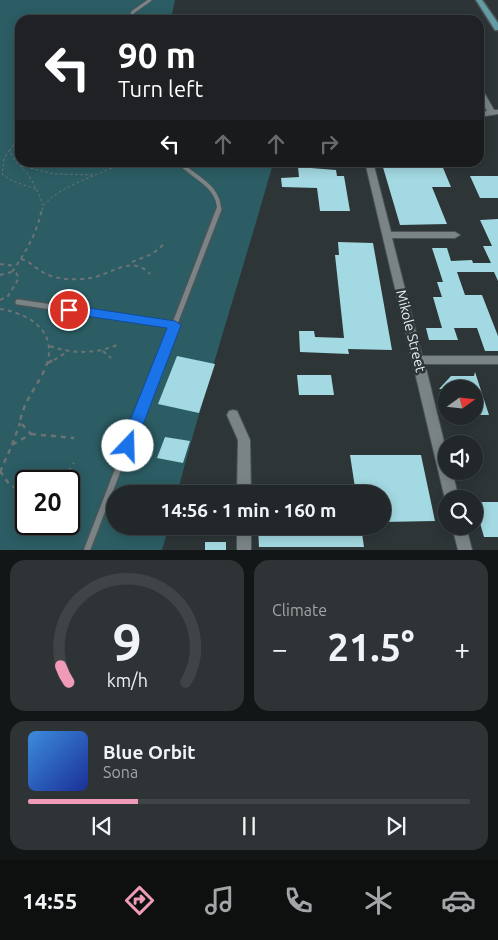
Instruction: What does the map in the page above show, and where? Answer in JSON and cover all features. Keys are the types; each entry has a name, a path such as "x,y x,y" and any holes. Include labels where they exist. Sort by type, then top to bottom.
{"main road":[{"path":"479,0 498,28"}],"street":[{"path":"484,96 495,113"},
{"name":"Mikole Street","path":"371,167 450,490"},
{"path":"387,235 455,235"},
{"path":"419,360 498,360"},
{"path":"233,415 244,440 244,485"},
{"path":"244,535 244,550"},
{"path":"461,535 465,550"}],"lane":[{"path":"132,15 150,0"},
{"path":"87,550 220,206 214,191 184,167"},
{"path":"18,302 175,325"}],"path":[{"path":"15,143 4,159 2,174 10,180 38,190"},
{"path":"10,149 12,158 15,161"},
{"path":"12,272 38,231 42,205 38,190 29,175 21,167"},
{"path":"27,167 56,174 97,174"},
{"path":"42,205 56,193 110,167"},
{"path":"22,259 32,261 45,274 88,279 109,273 152,254 164,245"},
{"path":"130,263 143,266 150,274"},
{"path":"0,264 16,266"},
{"path":"0,275 12,272 16,273 19,278 8,296 0,300"},
{"path":"0,309 20,313 31,318 39,325 50,346 48,364 24,405 12,445 0,471 8,484 15,488"},
{"path":"50,346 67,352 103,351 117,345"},
{"path":"103,351 111,358"},
{"path":"48,364 67,352"},
{"path":"20,422 31,434"},
{"path":"12,445 31,434 74,438"},
{"path":"70,470 74,463"}],"shaded area":[{"path":"0,0 175,0 172,15 15,15 15,167 272,167 180,485 106,485 106,535 166,535 162,550 0,550"}],"building":[{"path":"298,167 336,170 337,176 344,176 350,211 320,211 317,188 282,187 281,178 299,177"},
{"path":"383,167 443,167 451,187 432,187 447,224 400,225"},
{"path":"470,176 498,176 498,198 480,198"},
{"path":"498,219 498,281 494,272 457,272 465,295 482,295 498,336 498,351 485,351 477,328 454,328 458,340 429,340 426,328 442,328 433,297 442,297 437,282 443,282 432,248 447,248 451,261 472,260 473,263 491,263 483,246 492,246 480,220"},
{"path":"338,242 373,243 392,350 348,349 349,354 300,352 299,331 314,331 315,337 344,338 335,255 339,255"},
{"path":"177,356 215,364 199,413 158,404"},
{"path":"475,372 478,380 447,380 451,376 474,376"},
{"path":"297,375 331,375 334,395 299,395"},
{"path":"483,397 489,415 483,415"},
{"path":"165,437 190,441 183,463 157,458"},
{"path":"350,455 421,455 435,521 391,522 391,485 355,485"},
{"path":"483,502 498,502 498,537 484,537"},
{"path":"258,535 362,535 364,547 259,547"},
{"path":"205,542 226,542 226,550 205,550"}],"route":[{"path":"69,310 175,325 128,446"}]}
